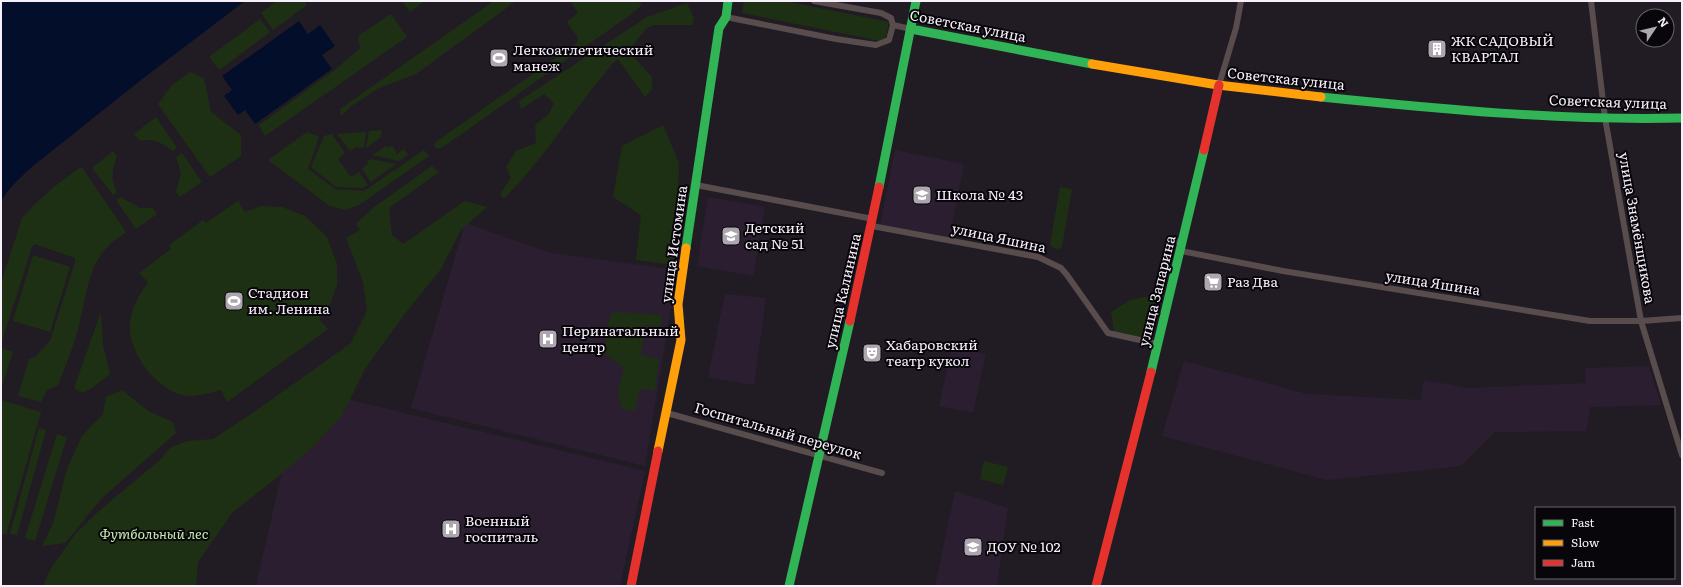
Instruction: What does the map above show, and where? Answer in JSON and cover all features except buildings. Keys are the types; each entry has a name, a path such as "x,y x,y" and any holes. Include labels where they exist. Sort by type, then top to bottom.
{"street":[{"name":"улица Истомина","path":"631,586 681,340 678,304 719,28 726,17 728,1"},
{"name":"Советская улица","path":"726,17 836,39 876,45 889,40 893,25 891,18 881,13 814,1"},
{"name":"улица Калинина","path":"790,586 873,223 916,1"},
{"name":"улица Запарина","path":"1096,586 1125,478 1182,247 1219,85 1236,28 1241,1"},
{"name":"улица Знамёнщикова","path":"1592,1 1605,118 1641,321 1682,455"},
{"name":"Советская улица","path":"893,25 1080,62 1219,85 1366,101 1605,118 1682,118"},
{"name":"улица Яшина","path":"696,185 1038,257 1060,268 1108,333 1158,344"},
{"name":"улица Яшина","path":"1173,240 1182,247 1283,271 1590,321 1641,321 1682,318"},
{"name":"Госпитальный переулок","path":"667,412 882,473"}],"shaded area":[{"name":"Школа № 43","path":"895,150 964,164 949,240 880,226"},
{"name":"Детский сад № 51","path":"708,197 765,207 753,276 697,266"},
{"name":"Перинатальный центр","path":"465,223 551,253 677,270 645,466 411,408"},
{"path":"725,294 766,298 754,385 708,377"},
{"path":"952,347 986,354 973,413 939,406"},
{"path":"1184,361 1307,394 1421,400 1424,380 1470,388 1586,383 1585,368 1649,366 1661,405 1590,407 1586,431 1495,432 1461,466 1327,480 1162,436"},
{"name":"Военный госпиталь","path":"301,388 645,471 620,586 256,586"},
{"name":"ДОУ № 102","path":"955,491 1008,508 997,586 935,586"}],"green space":[{"path":"277,1 304,1 307,5 273,30 261,13"},
{"path":"402,1 425,1 410,12"},
{"path":"494,1 516,1 416,74 377,89 350,107 341,116 340,109"},
{"path":"570,1 638,1 642,5 443,147 437,149 434,145 437,141 577,43 578,38 567,22 578,13"},
{"path":"744,1 784,1 889,22 885,42 742,13"},
{"path":"687,3 694,18 692,25 654,25 647,28 628,51 652,77 652,89 645,97 618,59 594,86 537,162 503,199 500,194 511,178 506,167 516,151 536,143 535,125 549,114 554,103 544,94 521,109 519,101 647,17"},
{"path":"391,14 407,37 265,136 259,125 336,69 360,48 358,36"},
{"path":"260,19 270,32 219,70 209,57"},
{"path":"190,72 204,78 211,112 241,135 241,156 210,177 158,104 171,86"},
{"path":"156,117 177,148 173,151 157,142 149,140 140,141 134,134"},
{"path":"663,125 679,163 677,221 673,265 636,260 641,215 613,197 622,146"},
{"path":"382,130 380,138 366,148 369,131"},
{"path":"307,132 319,137 308,169 335,189 364,191 424,150 429,156 359,205 346,210 330,206 268,160"},
{"path":"366,132 364,148 356,147 350,151 337,134"},
{"path":"332,134 345,153 338,159 351,177 359,172 368,185 363,188 336,187 311,167 324,136"},
{"path":"392,145 397,154 404,149 408,155 399,161 372,155 386,146 388,148"},
{"path":"113,151 117,157 112,175 117,192 113,195 92,168"},
{"path":"182,153 202,182 180,197 176,192 181,173 176,157"},
{"path":"371,159 396,164 371,182 362,169"},
{"name":"Футбольный лес","path":"432,166 439,172 389,208 392,235 403,244 465,201 487,207 461,230 441,269 407,311 366,367 341,417 312,448 232,513 198,562 196,586 43,586 51,568 76,533 99,511 161,459 171,447 188,441 213,439 257,410 351,343 367,311 363,282 346,238 360,230 356,224 373,208"},
{"path":"81,167 126,232 109,245 101,254 95,265 87,288 70,355 58,385 47,390 41,402 18,396 29,359 35,357 50,341 75,258 35,244 32,247 1,344 1,283 22,218 54,187"},
{"path":"1060,187 1072,189 1062,247 1058,249 1053,248 1050,244"},
{"path":"121,197 140,208 153,208 157,214 136,229 116,200"},
{"name":"Стадион им. Ленина","path":"238,201 245,212 261,206 282,207 305,216 327,237 337,264 337,285 330,304 319,319 328,329 227,402 221,390 197,396 182,395 162,385 153,377 138,357 133,346 130,324 132,312 148,282 139,273 171,249 169,245 203,220 206,223"},
{"path":"33,255 70,267 50,332 13,321"},
{"path":"1156,295 1146,339 1114,332 1111,312 1130,300"},
{"path":"101,312 103,345 110,374 92,388 82,393 74,388"},
{"path":"620,312 662,315 661,327 645,325 641,355 659,359 655,390 640,389 635,411 622,409 618,392 624,368 605,354 606,328 612,313"},
{"path":"1,348 13,352 1,389"},
{"path":"122,390 148,411 173,422 176,433 102,498 65,543 42,546 53,524 67,469 82,436 103,414 106,397"},
{"path":"1,400 41,412 6,535 1,533"},
{"path":"39,428 46,430 17,535 10,534"},
{"path":"57,434 67,437 35,541 25,538"},
{"path":"984,461 1008,467 1003,485 980,479"}],"water":[{"path":"1,1 245,1 141,80 33,166 11,187 1,202"},
{"path":"299,21 308,34 320,25 335,46 322,55 332,69 255,124 245,110 238,115 224,96 232,90 222,76"}],"traffic: fast":[{"path":"686,248 719,28 726,17 728,1"},
{"path":"879,187 916,1"},
{"path":"911,29 1092,64"},
{"path":"1321,97 1456,110 1546,116 1592,118 1682,118"},
{"path":"1151,372 1204,150"},
{"path":"789,586 850,321"}],"traffic: slow":[{"path":"1092,64 1218,85 1321,97"},
{"path":"658,451 681,340 678,304 686,248"}],"traffic: jam":[{"path":"1204,150 1219,85"},
{"path":"850,321 879,187"},
{"path":"1096,586 1151,372"},
{"path":"631,586 658,451"}],"place":[{"name":"ЖК САДОВЫЙ КВАРТАЛ","path":"1437,49"},
{"name":"Легкоатлетический манеж","path":"499,58"},
{"name":"Школа № 43","path":"922,195"},
{"name":"Детский сад № 51","path":"731,236"},
{"name":"Раз Два","path":"1213,282"},
{"name":"Стадион им. Ленина","path":"234,301"},
{"name":"Перинатальный центр","path":"548,339"},
{"name":"Хабаровский театр кукол","path":"872,353"},
{"name":"Военный госпиталь","path":"451,529"},
{"name":"ДОУ № 102","path":"973,547"}]}
